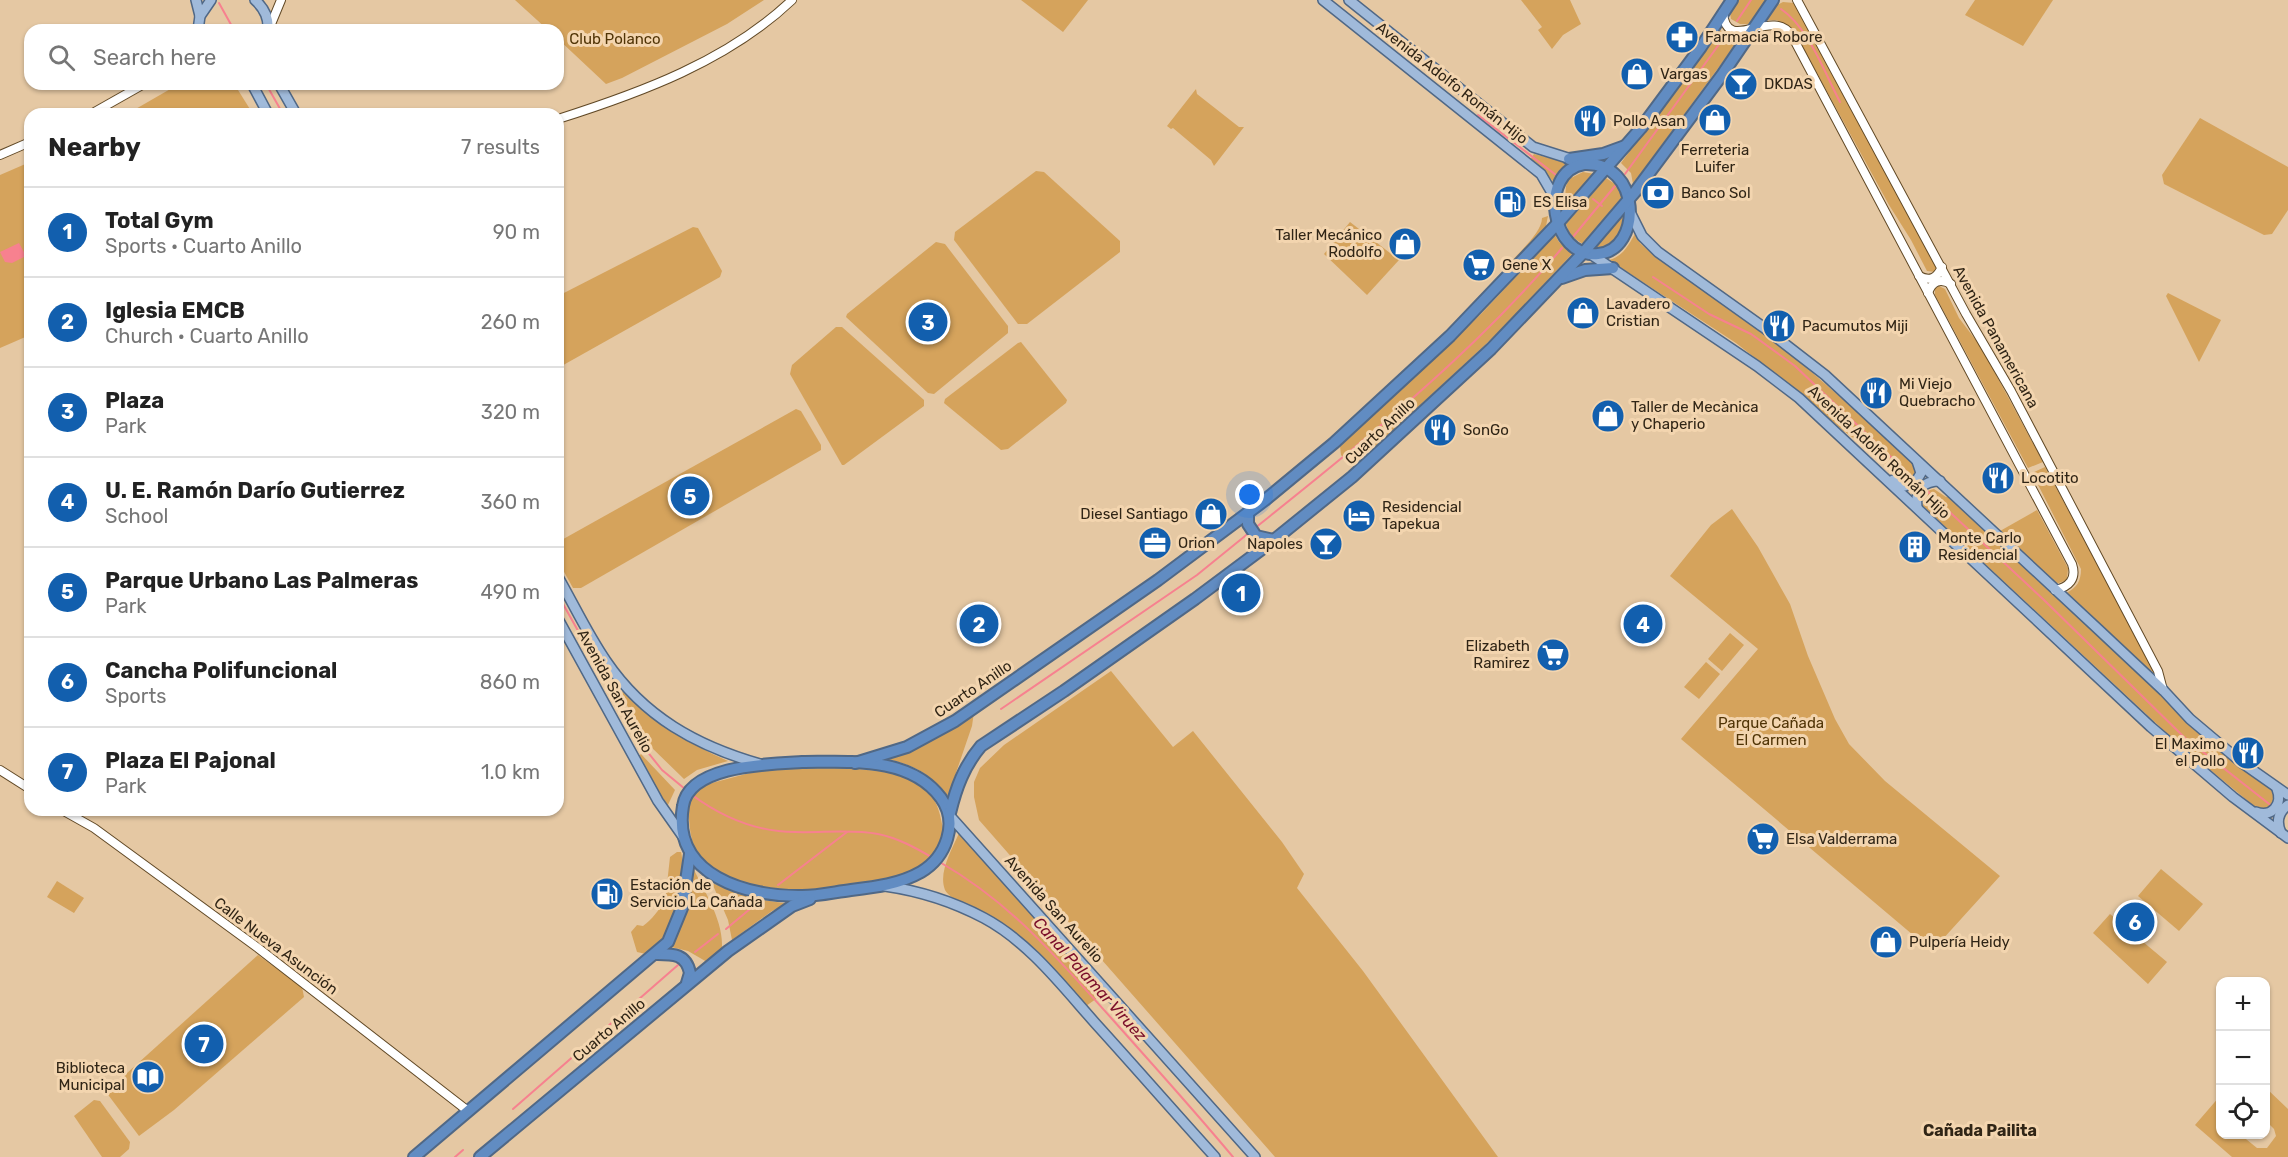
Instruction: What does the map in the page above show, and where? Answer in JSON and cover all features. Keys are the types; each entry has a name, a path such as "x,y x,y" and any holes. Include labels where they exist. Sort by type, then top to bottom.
{"highway":[{"name":"Cuarto Anillo","path":"855,763 907,747 955,721 1158,580 1248,513 1334,442 1450,336 1558,223 1602,166 1625,146 1694,56 1732,0"},
{"name":"Cuarto Anillo","path":"884,886 919,873 934,862 942,851 949,834 950,815 961,776 970,758 981,746 1092,671 1257,553 1352,477 1491,349 1556,281 1587,254 1629,205 1773,0"},
{"path":"1569,159 1603,154 1625,146"},
{"path":"1578,165 1602,166 1621,179 1629,205 1627,227 1618,244 1607,252 1587,254 1567,243 1558,223 1555,198 1558,183 1569,169 1578,165"},
{"path":"1556,281 1585,270 1613,268"},
{"path":"1248,513 1251,534 1258,548 1257,553"},
{"path":"1230,526 1236,526 1251,534 1274,540"},
{"path":"884,886 822,894 781,895 740,887 722,880 705,870 690,854 684,839 683,803 689,791 698,782 728,771 762,765 802,762 855,763 894,767 911,772 937,793 950,815"},
{"name":"Cuarto Anillo","path":"414,1157 668,942 682,908 690,854"},
{"name":"Cuarto Anillo","path":"480,1157 684,986 767,922 792,906 822,894"},
{"path":"655,954 672,953 685,960 690,973 689,980 684,986"}],"main road":[{"path":"196,0 198,24"},
{"path":"255,0 263,8 268,24"},
{"name":"Avenida Adolfo Román Hijo","path":"1323,0 1541,174 1555,198"},
{"name":"Avenida Adolfo Román Hijo","path":"1349,0 1533,147 1569,159 1602,166"},
{"path":"198,24 210,1"},
{"path":"255,90 265,108"},
{"path":"282,90 293,108"},
{"path":"1465,113 1476,101"},
{"name":"Avenida Adolfo Román Hijo","path":"1629,205 1642,236 1658,252 1763,327 1825,375 2164,691 2190,719 2217,743 2281,792"},
{"name":"Avenida Adolfo Román Hijo","path":"1587,254 1613,268 1766,372 1799,398 1917,505 2151,727 2233,797 2283,833"},
{"path":"1854,449 1865,454 1905,486 1915,483 1920,477 1918,463"},
{"path":"1917,505 1917,495 1923,486 1929,482 1939,481"},
{"name":"Avenida San Aurelio","path":"564,588 605,660 637,698 692,739 719,752 762,765"},
{"name":"Avenida San Aurelio","path":"564,630 658,801 684,839"},
{"path":"2233,797 2256,812 2267,814 2274,810 2281,792"},
{"path":"2283,833 2279,815 2288,806"},
{"name":"Avenida San Aurelio","path":"950,815 1255,1157"},
{"path":"884,886 914,890 944,899 986,919 1024,946 1215,1157"}],"street":[{"path":"271,24 281,0"},
{"path":"564,117 614,100 700,63 739,42 771,20 792,0"},
{"name":"Avenida Panamericana","path":"1797,0 2011,391 2158,671 2164,691"},
{"path":"1723,13 1726,24 1735,31 1742,32 1775,25 1784,27 1789,32 2073,564 2075,571 2072,582 2055,590"},
{"path":"102,108 133,90"},
{"path":"0,155 24,144"},
{"path":"1918,275 1925,279 1932,279 1939,274 1942,267"},
{"path":"1928,293 1930,285 1936,281 1944,280 1951,284"},
{"path":"0,770 24,785"},
{"name":"Calle Nueva Asunción","path":"73,816 94,828 258,948 468,1111"}],"green space":[{"name":"Club Polanco","path":"515,0 764,0 727,24 606,84 564,45 564,24 541,24"},
{"path":"1021,0 1088,0 1063,32"},
{"path":"1521,0 1570,0 1581,24 1563,35 1552,49 1538,30 1542,27"},
{"path":"1738,0 1768,0 1750,24 1740,24 1731,19 1730,13"},
{"path":"1975,0 2053,0 2023,46 1965,15"},
{"path":"1783,2 1794,3 1801,11 1937,268 1935,272 1927,271 1794,31 1777,20 1767,20 1777,5"},
{"path":"1719,29 1726,35 1741,37 1633,184 1631,173 1621,163"},
{"path":"1196,89 1197,94 1239,127 1244,127 1214,166 1211,160 1173,128 1167,126"},
{"path":"169,90 238,90 249,108 137,108"},
{"path":"2200,118 2288,167 2288,210 2272,234 2264,235 2164,184 2162,175"},
{"path":"1534,154 1569,163 1562,168 1553,181 1530,160"},
{"path":"24,165 24,338 0,348 0,175"},
{"path":"1036,171 1044,172 1120,241 1120,252 1027,324 1018,324 954,240 955,232"},
{"path":"1583,172 1595,174 1564,209 1566,186 1569,179"},
{"path":"1606,178 1621,188 1621,200 1584,244 1572,236 1566,224"},
{"path":"1625,213 1627,217 1616,242 1599,249 1595,248"},
{"path":"1548,216 1545,231 1506,271 1505,269 1538,231 1542,218"},
{"path":"1350,222 1399,260 1367,295 1324,254"},
{"path":"693,227 698,228 722,271 720,277 564,365 564,293"},
{"path":"1636,232 1640,243 1650,252 1792,355 1871,424 1920,470 1912,482 1900,478 1870,450 1830,421 1796,390 1736,343 1609,260 1622,253"},
{"path":"1555,235 1559,242 1573,253 1500,331 1375,447 1355,462 1347,462 1341,455 1340,446 1482,313"},
{"path":"936,242 945,244 1008,326 1008,333 934,394 928,393 846,317"},
{"path":"1939,286 1945,289 1959,318 1981,347 2043,462 2028,468 1935,295 1935,289"},
{"path":"2168,293 2221,320 2199,362 2166,296"},
{"path":"836,327 842,327 924,400 924,406 844,465 790,374 792,365"},
{"path":"1021,342 1067,400 1008,449 1001,450 944,403 945,399"},
{"path":"796,409 801,411 821,445 821,450 581,588 573,588 564,572 564,539"},
{"path":"2045,467 2154,671 2151,672 2066,593 2078,584 2081,569 2032,473"},
{"path":"1934,489 1946,497 1950,496 2278,793 2272,809 2260,811 2174,740 1923,506 1925,494"},
{"name":"Parque Cañada El Carmen","path":"1732,509 1758,547 1790,604 1808,656 1835,719 1849,744 1885,781 2000,876 1932,951 1681,739 1758,649 1670,576 1711,525"},
{"path":"2037,510 2068,568 2067,580 2056,584 2000,531"},
{"path":"1730,633 1744,645 1722,671 1708,659"},
{"path":"1706,662 1720,674 1699,699 1684,687"},
{"path":"1111,671 1173,747 1193,731 1282,842 1304,874 1297,888 1363,971 1498,1157 1275,1157 979,820 974,797 974,782 980,768 1004,745"},
{"path":"617,687 670,728 728,761 697,770 684,779 648,744"},
{"path":"974,712 972,726 948,796 921,771 887,759 907,753"},
{"path":"641,754 675,790 667,807 639,756"},
{"path":"792,766 871,770 912,779 923,786 938,808 942,836 938,848 926,863 907,873 862,884 816,890 767,889 745,884 724,876 706,865 700,859 693,844 688,800 699,788 712,783 757,771"},
{"path":"959,833 1103,994 1086,1006 1044,960 1009,929 948,894 943,883 943,876"},
{"path":"681,852 682,875 671,921 658,946 648,953 637,952 631,932 637,925 643,926 665,902 670,857"},
{"path":"2161,869 2203,904 2179,931 2138,896"},
{"path":"694,870 713,908 722,940 722,950 707,962 688,951 671,947 684,915"},
{"path":"57,881 84,898 74,913 47,897"},
{"path":"712,883 757,899 789,904 772,911 732,940 728,920"},
{"path":"2128,904 2155,927 2142,941 2167,962 2148,984 2093,933 2110,914 2115,918"},
{"path":"258,955 302,987 304,997 174,1110 139,1136 106,1092"},
{"path":"2270,1092 2288,1109 2288,1157 2232,1157 2195,1125 2216,1101 2216,1139 2246,1139 2257,1148 2267,1148 2276,1136 2270,1125"},
{"path":"94,1100 100,1101 130,1142 129,1149 120,1157 102,1157 74,1116"}],"shaded area":[{"path":"19,243 24,257 12,263 5,262 0,252"}],"waterway":[{"path":"1737,21 1751,0"},
{"path":"219,3 231,24"},
{"path":"1781,9 1791,17 1808,39 1840,102"},
{"path":"1625,174 1728,32"},
{"path":"269,90 280,108"},
{"path":"1478,115 1556,175"},
{"path":"1572,238 1615,186"},
{"path":"1593,199 1602,206"},
{"path":"1255,528 1416,396 1492,324 1562,248"},
{"path":"1653,277 1709,314 1751,334 1795,366 1914,479"},
{"path":"1925,489 2044,600 2184,737 2273,807"},
{"path":"1001,709 1197,575 1250,532"},
{"name":"Canal Palamar Viruez","path":"564,606 642,745 662,770 685,789"},
{"name":"Canal Palamar Viruez","path":"692,795 715,810 754,826 781,831 878,834 900,841 933,858"},
{"path":"778,885 847,832"},
{"name":"Canal Palamar Viruez","path":"938,861 989,895 1032,933 1113,1020 1233,1157"},
{"path":"726,929 756,904"},
{"path":"695,952 718,934"},
{"path":"513,1109 678,965"},
{"path":"455,1157 463,1150"}],"place":[{"name":"Farmacia Robore","path":"1682,37"},
{"name":"Vargas","path":"1637,74"},
{"name":"DKDAS","path":"1741,84"},
{"name":"Ferreteria Luifer","path":"1715,120"},
{"name":"Pollo Asan","path":"1590,121"},
{"name":"Banco Sol","path":"1658,193"},
{"name":"ES Elisa","path":"1510,202"},
{"name":"Taller Mecánico Rodolfo","path":"1405,244"},
{"name":"Gene X","path":"1479,265"},
{"name":"Lavadero Cristian","path":"1583,313"},
{"name":"Plaza","path":"928,322"},
{"name":"Pacumutos Miji","path":"1779,326"},
{"name":"Mi Viejo Quebracho","path":"1876,393"},
{"name":"Taller de Mecànica y Chaperio","path":"1608,416"},
{"name":"SonGo","path":"1440,430"},
{"name":"Locotito","path":"1998,478"},
{"name":"Parque Urbano Las Palmeras","path":"690,496"},
{"name":"Diesel Santiago","path":"1211,514"},
{"name":"Residencial Tapekua","path":"1359,516"},
{"name":"Orion","path":"1155,543"},
{"name":"Napoles","path":"1326,544"},
{"name":"Monte Carlo Residencial","path":"1915,547"},
{"name":"Total Gym","path":"1241,593"},
{"name":"Iglesia EMCB","path":"979,624"},
{"name":"U. E. Ramón Darío Gutierrez","path":"1643,624"},
{"name":"Elizabeth Ramirez","path":"1553,655"},
{"name":"El Maximo el Pollo","path":"2248,753"},
{"name":"Elsa Valderrama","path":"1763,839"},
{"name":"Estación de Servicio La Cañada","path":"607,894"},
{"name":"Cancha Polifuncional","path":"2135,922"},
{"name":"Pulpería Heidy","path":"1886,942"},
{"name":"Plaza El Pajonal","path":"204,1044"},
{"name":"Biblioteca Municipal","path":"148,1077"}],"district":[{"name":"Cañada Pailita","path":"1980,1130"}]}
